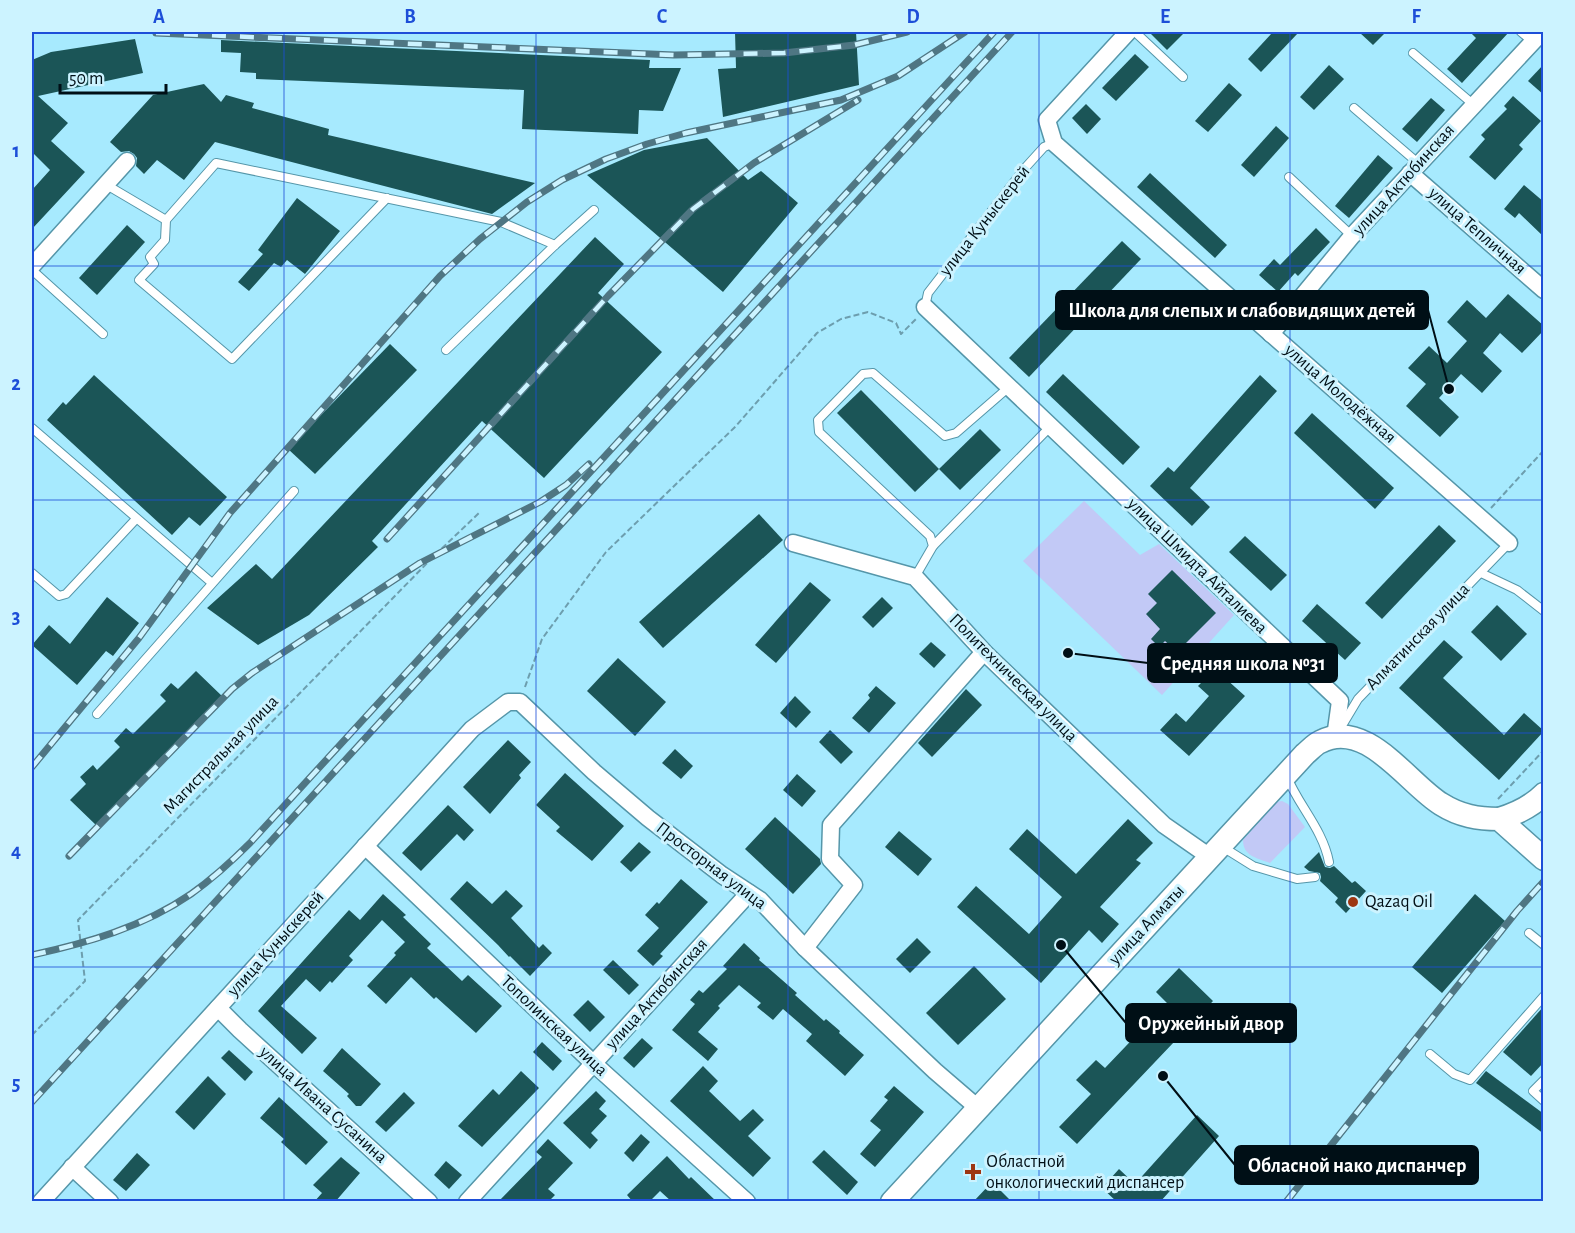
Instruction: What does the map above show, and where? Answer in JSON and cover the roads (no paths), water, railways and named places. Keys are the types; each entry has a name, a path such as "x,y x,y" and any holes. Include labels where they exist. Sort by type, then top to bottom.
{"street":[{"path":"1054,143 1047,120 1128,32"},
{"name":"улица Актюбинская","path":"1271,334 1352,236 1474,105 1532,35"},
{"name":"улица Молодёжная","path":"1054,143 1509,543"},
{"path":"32,268 127,161"},
{"name":"улица Тепличная","path":"1414,168 1544,290"},
{"name":"улица Шмидта Айталиева","path":"925,307 1340,701 1335,737"},
{"path":"793,543 915,577"},
{"name":"Политехническая улица","path":"915,577 984,652 1164,825 1215,851"},
{"path":"805,948 854,885 830,859 831,825 984,652"},
{"name":"улица Куныскерей","path":"41,1202 472,729 508,702 520,702"},
{"name":"Просторная улица","path":"520,702 594,772 648,818 722,875 760,900 805,948 935,1071 978,1108"},
{"path":"1335,737 1349,738 1372,745 1439,803 1459,814 1489,819 1512,816 1544,794"},
{"name":"улица Алматы","path":"892,1202 1286,775 1320,742 1335,737"},
{"path":"1489,819 1544,859"},
{"name":"Тополинская улица","path":"365,846 593,1063 747,1202"},
{"name":"улица Актюбинская","path":"467,1202 749,893"},
{"name":"улица Ивана Сусанина","path":"218,1008 429,1202"},
{"path":"72,1167 110,1202"}],"lane":[{"path":"1135,32 1183,77"},
{"path":"1413,53 1474,105"},
{"path":"1354,108 1414,168"},
{"name":"улица Куныскерей","path":"925,307 928,293 1025,168 1044,147 1054,143"},
{"path":"387,198 232,359 139,280 154,264 150,257 165,240 166,220 216,163 387,198 501,222 555,245"},
{"path":"1289,177 1352,236"},
{"path":"105,184 166,220"},
{"path":"446,350 594,210"},
{"path":"32,268 103,334"},
{"path":"933,546 930,536 819,432 818,420 862,374 868,372 873,373 945,436 956,433 1009,387"},
{"path":"915,577 933,546 1051,426"},
{"path":"32,431 212,583"},
{"path":"97,714 294,491"},
{"path":"32,573 52,592 59,596 66,594 136,519"},
{"name":"Алматинская улица","path":"1335,737 1359,699 1509,543"},
{"path":"1481,573 1516,590 1544,611"},
{"path":"1286,775 1294,796 1326,848 1329,862"},
{"path":"1215,851 1253,866 1297,879 1315,877"},
{"path":"1529,933 1544,945"},
{"path":"1430,1054 1454,1074 1470,1080 1544,996"},
{"path":"1544,1080 1533,1091 1544,1101"}],"railway":[{"path":"156,33 674,55 784,53 854,45 907,32"},
{"path":"32,767 139,638 230,513 440,276 480,239 527,202 562,180 606,159 686,133 841,100 898,76 965,32"},
{"path":"32,955 94,939 154,916 191,894 243,850 994,32"},
{"path":"32,1102 1012,32"},
{"path":"387,539 608,296 693,209 754,163 858,100"},
{"path":"69,856 232,689 252,673 420,563 540,502 566,485 589,464"},
{"path":"1286,1202 1517,911 1544,881"}],"place":[{"name":"Школа для слепых и слабовидящих детей","path":"1449,389"},
{"name":"Средняя школа №31","path":"1068,653"},
{"name":"Qazaq Oil","path":"1353,902"},
{"name":"Оружейный двор","path":"1061,945"},
{"name":"Обласной нако диспанчер","path":"1163,1076"},
{"name":"Областной онкологический диспансер","path":"973,1172"}]}
